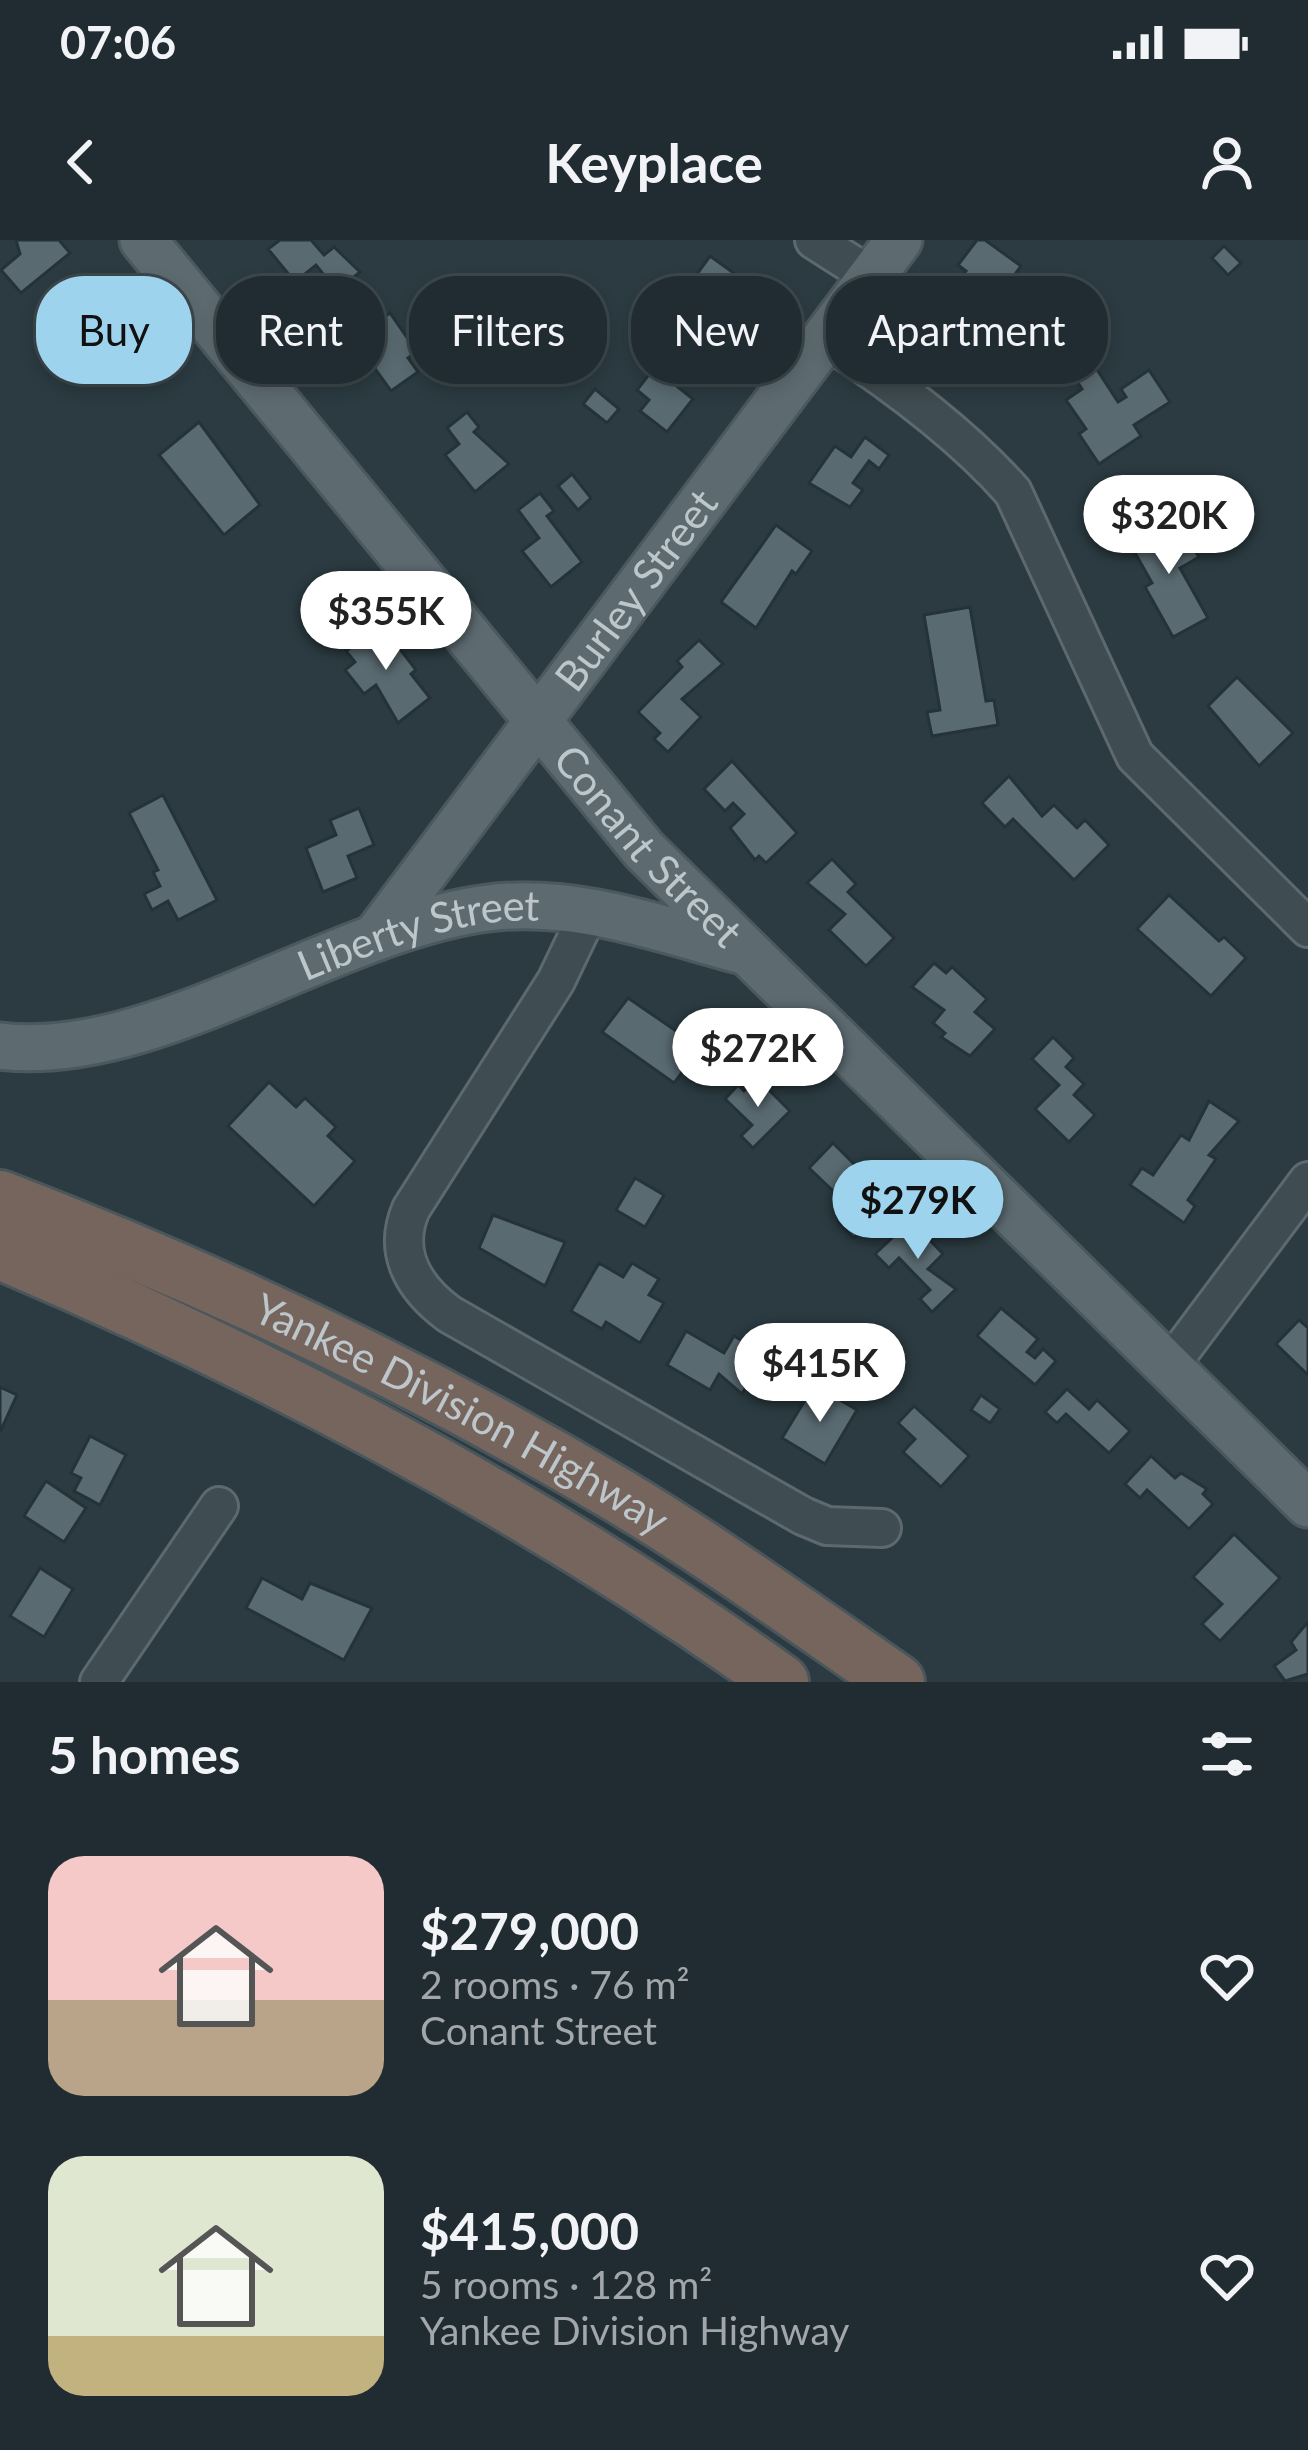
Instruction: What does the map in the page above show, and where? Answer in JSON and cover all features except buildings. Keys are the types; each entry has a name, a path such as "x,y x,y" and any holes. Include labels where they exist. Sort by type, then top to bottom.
{"highway":[{"path":"0,1177 113,1241"},
{"name":"Yankee Division Highway","path":"0,1198 113,1241 315,1331 520,1438 718,1558 896,1682"},
{"name":"Yankee Division Highway","path":"0,1252 145,1317 531,1521 781,1682"},
{"path":"0,1264 145,1317"}],"main road":[{"name":"Conant Street","path":"143,240 644,850 1308,1504"},
{"name":"Burley Street","path":"873,276 899,240"},
{"name":"Burley Street","path":"375,938 826,341"},
{"name":"Liberty Street","path":"0,1046 33,1050 108,1038 375,938 488,908 589,911 742,951"}],"street":[{"path":"814,240 870,276"},
{"path":"892,384 989,465 1013,492 1135,755 1308,928"},
{"name":"Yankee Division Highway","path":"589,911 556,981 411,1210 403,1228 404,1257 413,1280 449,1314 802,1516 827,1526 882,1528"},
{"path":"1168,1368 1308,1181"},
{"path":"99,1682 219,1506"}]}
